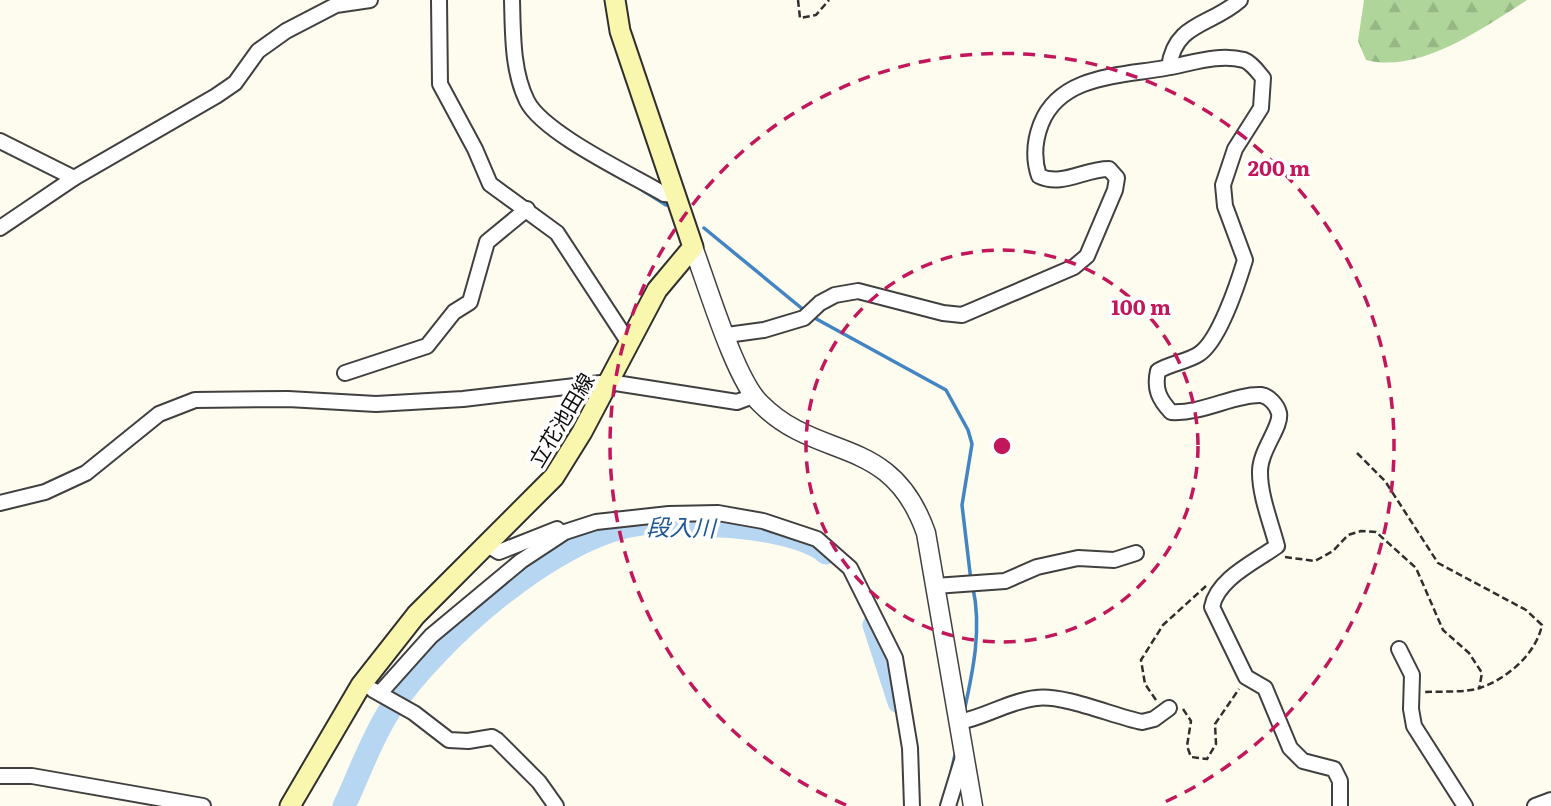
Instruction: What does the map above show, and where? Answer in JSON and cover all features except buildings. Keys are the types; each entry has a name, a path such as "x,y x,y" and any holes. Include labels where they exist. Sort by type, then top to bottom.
{"main road":[{"path":"615,0 620,31 693,247"},
{"name":"立花池田線","path":"290,806 361,685 416,615 554,477 609,382 657,290 693,247"}],"street":[{"path":"0,228 74,178 235,83 258,51 286,31 336,5 370,0"},
{"path":"439,0 440,84 475,149 490,184 505,198 527,209 557,233 629,343"},
{"path":"512,0 514,50 526,99 536,115 554,130 664,194 676,195"},
{"path":"1169,67 1172,49 1185,32 1227,12 1240,0"},
{"path":"727,335 764,330 804,318 820,303 835,295 858,291 943,313 962,314 1074,267 1087,256 1115,190 1117,178 1109,169 1096,169 1060,181 1039,176 1034,160 1037,133 1046,111 1062,93 1082,83 1208,58 1245,60 1263,78 1261,108 1235,149 1223,185 1225,206 1245,260 1241,276 1211,342 1199,355 1171,363 1158,371 1155,385 1160,401 1171,412 1207,409 1261,395 1271,399 1279,413 1278,424 1262,452 1260,474 1277,546 1223,585 1214,597 1212,607 1246,677 1265,688 1290,748 1303,761 1334,769 1340,781 1340,806"},
{"path":"0,141 74,178"},
{"path":"345,373 427,346 454,312 470,302 487,242 527,209"},
{"path":"693,247 753,396 778,419 881,466 901,484 916,505 926,533 973,806"},
{"path":"0,503 45,492 86,473 159,414 195,400 288,399 376,404 463,399 609,382 737,401 753,396"},
{"path":"380,693 431,636 521,561 565,532 596,522 640,516 718,513 763,521 817,539 850,568 895,658 910,748 912,806"},
{"path":"486,544 499,552 557,529 565,532"},
{"path":"935,586 1005,581 1037,567 1078,558 1114,560 1136,553"},
{"path":"1399,649 1412,675 1414,726 1465,806"},
{"path":"361,685 414,713 449,740 492,737 497,740 539,782 556,806"},
{"path":"959,722 980,718 1036,698 1063,700 1142,722 1166,710"},
{"path":"948,806 964,754"},
{"path":"0,776 32,776 203,806"},
{"path":"1535,806 1551,800"}],"path":[{"path":"798,0 800,19 816,15 829,0"},
{"path":"1357,453 1385,481 1438,563 1526,610 1542,625 1539,640 1514,670 1479,689 1411,693"},
{"path":"1281,558 1294,556 1315,561 1334,551 1348,535 1361,531 1376,532 1416,568 1443,630 1469,653 1482,673 1479,689"},
{"path":"1209,583 1163,625 1141,660 1145,684 1166,710 1182,708 1191,721 1187,746 1191,757 1207,759 1216,744 1215,724 1246,677"}],"green space":[{"path":"1364,0 1527,0 1450,46 1429,55 1386,63 1366,60 1358,41"}],"waterway":[{"path":"642,190 666,205"},
{"path":"704,228 805,311"},
{"path":"811,316 946,390 968,430 972,444 962,505 971,581"},
{"name":"段入川","path":"344,806 383,721 410,683 466,625 499,597 533,571 569,550 603,534 636,525 667,523 761,530 805,541 826,553"},
{"path":"964,712 976,634 973,588"},
{"name":"段入川","path":"874,625 899,702"},
{"path":"950,777 956,750"}]}
